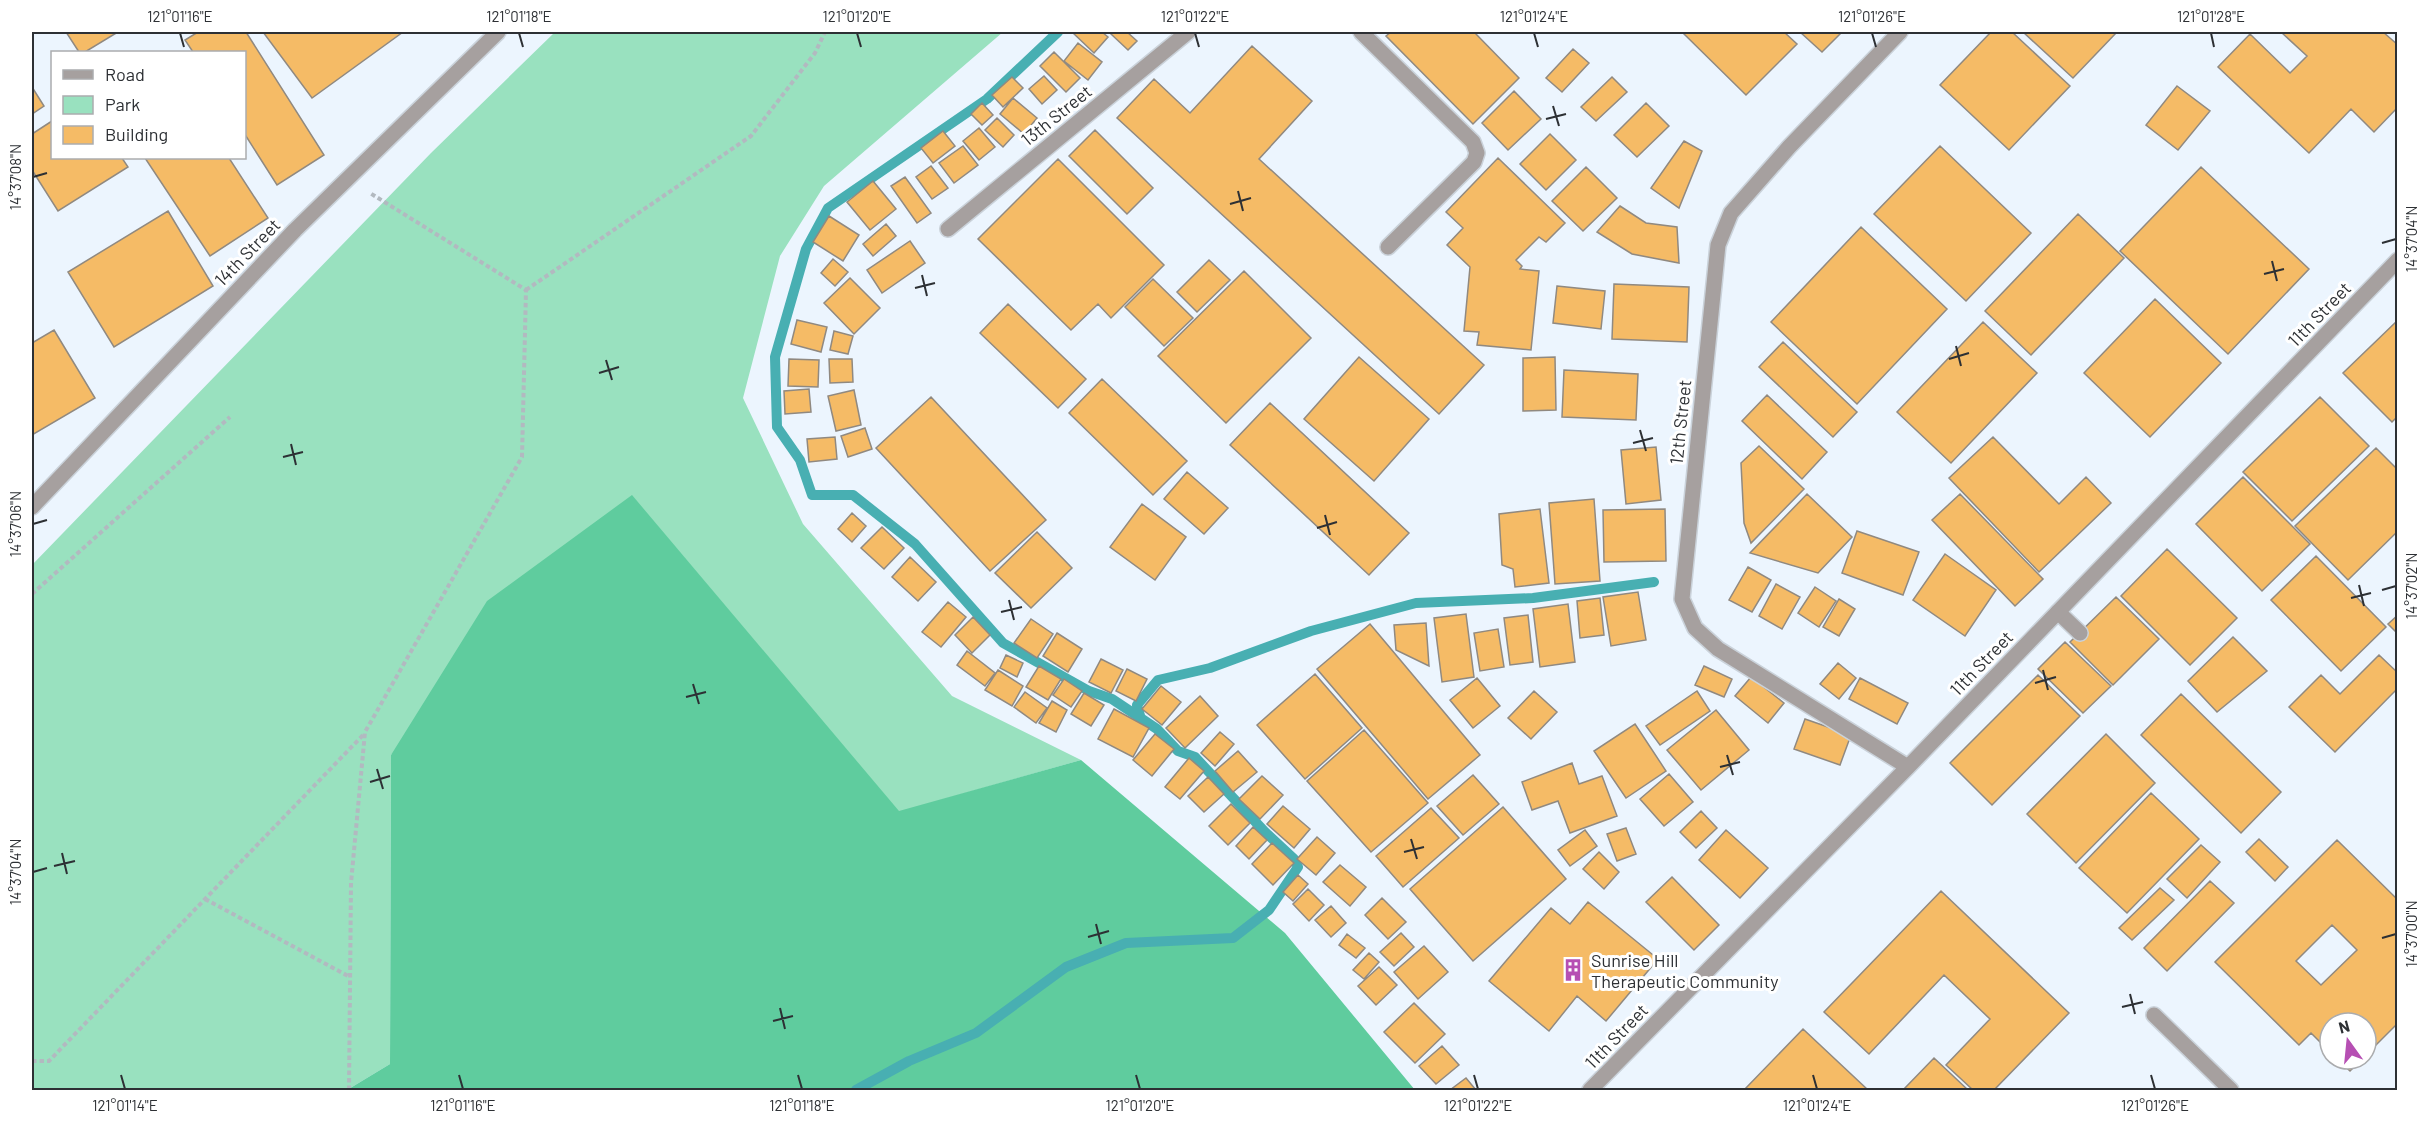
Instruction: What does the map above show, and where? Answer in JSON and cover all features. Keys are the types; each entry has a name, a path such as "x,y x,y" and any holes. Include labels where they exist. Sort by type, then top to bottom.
{"street":[{"name":"14th Street","path":"32,507 346,178 498,32"},
{"name":"13th Street","path":"948,229 1188,32"},
{"path":"1361,32 1473,142 1477,153 1474,162 1388,247"},
{"name":"12th Street","path":"1900,32 1789,147 1731,213 1718,245 1682,599 1695,628 1718,648 1908,767"},
{"name":"11th Street","path":"1590,1090 1908,767 2397,260"},
{"path":"2058,612 2080,633"},
{"path":"2154,1015 2231,1090"}],"path":[{"path":"526,290 751,136 816,53 825,32"},
{"path":"346,178 526,290"},
{"path":"32,1061 49,1061 365,732 522,457 526,290"},
{"path":"32,594 230,417"},
{"path":"349,1090 351,883 365,732"},
{"path":"205,899 350,977"}],"green space":[{"path":"555,32 1003,32 824,186 780,256 743,398 803,524 952,696 1081,760 899,812 632,496 391,755 390,1064 347,1090 32,1090 32,565 431,153"},
{"path":"632,495 899,811 1081,760 1285,933 1415,1090 347,1090 390,1064 391,755 487,601"}],"building":[{"path":"66,32 118,32 87,51 78,51"},
{"path":"198,32 246,32 324,155 277,185 246,136 246,51 192,51 185,40"},
{"path":"263,32 403,32 312,98"},
{"path":"1072,32 1102,32 1108,37 1094,53"},
{"path":"1127,32 1137,41 1128,50 1111,34"},
{"path":"1391,32 1474,32 1519,78 1473,124 1386,36"},
{"path":"1682,32 1784,32 1797,44 1746,95"},
{"path":"1800,32 1842,32 1822,52"},
{"path":"1991,32 2012,32 2070,86 2009,150 1940,85"},
{"path":"2023,32 2117,32 2073,78"},
{"path":"2281,32 2383,32 2398,45 2398,107 2374,132 2351,109 2309,153 2218,67 2250,34 2290,73 2307,56"},
{"path":"1078,43 1102,62 1088,80 1064,61"},
{"path":"1252,46 1312,101 1259,159 1484,365 1439,414 1117,118 1154,79 1190,113"},
{"path":"1573,49 1589,63 1562,92 1546,78"},
{"path":"1054,52 1080,78 1066,92 1040,66"},
{"path":"1044,76 1057,90 1042,104 1029,89"},
{"path":"1012,77 1023,88 1003,107 992,95"},
{"path":"1612,77 1627,92 1596,121 1581,107"},
{"path":"2177,86 2210,111 2178,150 2146,125"},
{"path":"32,87 44,106 32,114"},
{"path":"1514,91 1541,119 1508,150 1482,123"},
{"path":"1013,98 1037,118 1024,134 1000,114"},
{"path":"982,103 993,115 982,125 971,114"},
{"path":"1646,103 1669,126 1637,157 1614,135"},
{"path":"997,118 1014,135 1003,147 985,130"},
{"path":"51,122 51,159 123,159 128,167 58,211 32,170 32,134"},
{"path":"979,128 995,147 979,160 963,141"},
{"path":"1095,130 1153,188 1127,214 1069,156"},
{"path":"943,131 955,146 933,163 921,148"},
{"path":"1550,134 1576,160 1546,190 1520,164"},
{"path":"1684,141 1702,151 1679,208 1651,188"},
{"path":"963,146 978,165 954,183 939,163"},
{"path":"1940,146 2031,233 1966,301 1874,214"},
{"path":"1498,158 1565,223 1546,242 1539,237 1516,260 1522,266 1520,269 1539,271 1531,350 1477,345 1479,332 1464,331 1470,267 1447,245 1463,228 1446,212"},
{"path":"146,159 230,159 268,218 210,256"},
{"path":"1058,159 1164,265 1111,318 1098,304 1071,330 978,239"},
{"path":"931,166 948,188 932,199 916,177"},
{"path":"1586,167 1617,198 1583,231 1552,201"},
{"path":"2201,167 2309,269 2228,354 2120,251"},
{"path":"905,177 931,213 917,223 891,186"},
{"path":"873,181 896,209 870,230 847,202"},
{"path":"1620,206 1646,223 1677,227 1679,263 1632,254 1597,232"},
{"path":"168,211 213,286 114,347 68,272"},
{"path":"2078,214 2124,258 2031,355 1985,311"},
{"path":"829,216 859,235 843,261 813,242"},
{"path":"886,224 896,236 873,256 863,244"},
{"path":"1861,227 1947,309 1857,404 1771,322"},
{"path":"910,241 925,263 882,293 867,270"},
{"path":"833,259 848,272 835,286 821,273"},
{"path":"1209,260 1230,280 1197,312 1177,292"},
{"path":"1244,271 1311,338 1226,423 1158,356"},
{"path":"850,278 880,308 854,334 824,303"},
{"path":"1153,279 1193,318 1164,346 1125,307"},
{"path":"1614,284 1689,287 1687,342 1612,339"},
{"path":"1557,286 1605,291 1601,329 1553,323"},
{"path":"2155,299 2221,363 2150,437 2084,373"},
{"path":"1008,304 1086,379 1058,408 980,333"},
{"path":"797,320 827,327 821,352 791,344"},
{"path":"2398,320 2398,416 2392,422 2343,373"},
{"path":"1983,322 2037,373 1951,463 1897,412"},
{"path":"54,330 95,398 32,435 32,343"},
{"path":"834,331 853,336 848,354 830,350"},
{"path":"1783,342 1857,412 1833,437 1759,367"},
{"path":"1359,357 1429,419 1374,481 1304,419"},
{"path":"1555,357 1556,410 1523,411 1523,358"},
{"path":"789,359 819,360 818,387 788,386"},
{"path":"829,359 852,359 853,382 830,383"},
{"path":"1564,370 1638,374 1636,420 1562,417"},
{"path":"1102,379 1187,461 1153,495 1069,413"},
{"path":"809,389 811,412 785,414 784,391"},
{"path":"854,390 861,425 836,431 828,396"},
{"path":"1767,395 1827,452 1802,479 1742,421"},
{"path":"931,397 1046,520 990,571 876,448"},
{"path":"2320,397 2369,446 2292,521 2243,472"},
{"path":"1270,403 1409,533 1369,575 1230,445"},
{"path":"865,428 872,449 848,457 841,436"},
{"path":"835,437 837,459 809,462 807,439"},
{"path":"1993,437 2059,504 2086,477 2111,503 2039,572 1949,478"},
{"path":"1759,446 1804,489 1751,543 1744,523 1741,463"},
{"path":"1656,447 1661,500 1626,504 1621,450"},
{"path":"2376,448 2398,470 2398,531 2348,580 2295,526"},
{"path":"1187,472 1228,508 1204,534 1164,499"},
{"path":"2243,477 2310,544 2262,591 2196,524"},
{"path":"1807,494 1852,537 1818,573 1750,553"},
{"path":"1960,494 2043,579 2015,606 1932,520"},
{"path":"1594,499 1600,581 1555,584 1549,503"},
{"path":"1142,504 1186,537 1155,580 1110,547"},
{"path":"1540,509 1549,583 1515,587 1513,569 1502,565 1499,514"},
{"path":"1665,509 1666,561 1604,562 1603,510"},
{"path":"852,513 866,526 852,542 838,529"},
{"path":"882,527 904,548 884,569 861,548"},
{"path":"1857,531 1919,552 1903,595 1842,573"},
{"path":"1037,532 1072,568 1031,608 995,573"},
{"path":"2167,549 2237,618 2190,665 2121,596"},
{"path":"1945,554 1996,590 1965,636 1913,600"},
{"path":"2316,556 2386,627 2341,671 2271,600"},
{"path":"910,557 936,582 918,601 892,577"},
{"path":"1748,567 1771,580 1752,612 1729,600"},
{"path":"1776,584 1800,597 1782,629 1759,616"},
{"path":"1815,587 1836,601 1819,627 1798,613"},
{"path":"1638,592 1646,640 1611,646 1603,597"},
{"path":"2116,597 2159,639 2113,685 2070,642"},
{"path":"1600,598 1604,635 1580,638 1577,601"},
{"path":"1839,599 1855,609 1839,636 1823,627"},
{"path":"948,602 966,617 941,647 922,632"},
{"path":"1568,604 1575,662 1540,667 1533,609"},
{"path":"1466,614 1474,677 1442,682 1434,618"},
{"path":"1528,615 1533,662 1510,665 1504,618"},
{"path":"2398,615 2398,634 2388,624"},
{"path":"973,617 990,635 972,653 955,635"},
{"path":"1031,619 1053,634 1037,658 1014,643"},
{"path":"1426,623 1429,666 1396,650 1394,625"},
{"path":"1370,624 1480,755 1428,799 1317,669"},
{"path":"1498,629 1504,667 1480,671 1474,633"},
{"path":"1057,633 1082,649 1068,672 1043,656"},
{"path":"2233,637 2267,671 2217,712 2188,681"},
{"path":"2065,642 2111,686 2083,713 2038,669"},
{"path":"967,651 995,673 985,686 957,665"},
{"path":"1006,655 1023,663 1017,677 1000,668"},
{"path":"2379,655 2398,673 2398,688 2335,752 2289,707 2321,675 2340,694"},
{"path":"1101,659 1123,670 1111,693 1089,682"},
{"path":"1838,663 1856,678 1839,699 1820,684"},
{"path":"1039,666 1061,679 1048,700 1026,687"},
{"path":"1704,666 1732,679 1724,697 1695,685"},
{"path":"1127,669 1147,679 1136,701 1116,691"},
{"path":"998,670 1023,686 1012,706 985,690"},
{"path":"1315,674 1362,728 1305,779 1257,725"},
{"path":"2038,675 2080,716 1992,805 1950,763"},
{"path":"1751,677 1784,703 1768,723 1735,696"},
{"path":"1477,678 1500,706 1473,728 1450,700"},
{"path":"1860,678 1908,703 1897,724 1849,699"},
{"path":"1064,679 1082,691 1071,707 1053,695"},
{"path":"1161,686 1181,702 1162,725 1142,709"},
{"path":"1534,691 1557,712 1531,739 1508,718"},
{"path":"1697,691 1710,711 1660,745 1646,726"},
{"path":"1025,692 1047,708 1036,723 1014,707"},
{"path":"1084,693 1104,705 1091,726 1071,714"},
{"path":"2181,694 2281,792 2241,833 2141,735"},
{"path":"1200,696 1218,716 1185,748 1166,728"},
{"path":"1052,701 1067,710 1056,732 1039,723"},
{"path":"1114,709 1149,728 1133,757 1098,739"},
{"path":"1716,710 1749,750 1701,790 1667,750"},
{"path":"1805,719 1851,735 1840,765 1794,749"},
{"path":"1635,724 1666,771 1626,798 1594,751"},
{"path":"1364,730 1428,803 1371,852 1307,781"},
{"path":"1220,732 1234,744 1215,766 1201,753"},
{"path":"1155,734 1174,749 1152,776 1133,760"},
{"path":"2106,734 2155,783 2076,863 2027,814"},
{"path":"1238,751 1257,772 1233,792 1215,771"},
{"path":"1189,758 1204,771 1180,799 1165,787"},
{"path":"1572,763 1579,784 1602,776 1617,816 1570,833 1558,801 1532,810 1522,782"},
{"path":"1669,774 1693,802 1664,826 1640,799"},
{"path":"1473,775 1499,804 1463,835 1437,806"},
{"path":"1262,776 1283,795 1260,819 1239,799"},
{"path":"1208,777 1224,794 1204,812 1188,796"},
{"path":"2151,793 2199,839 2127,913 2079,868"},
{"path":"1231,804 1250,823 1228,845 1209,826"},
{"path":"1283,806 1310,829 1294,848 1267,824"},
{"path":"1503,807 1566,879 1473,961 1410,889"},
{"path":"1431,808 1459,838 1403,887 1376,856"},
{"path":"1701,811 1717,828 1696,848 1680,832"},
{"path":"1253,827 1267,840 1249,859 1236,846"},
{"path":"1626,828 1636,854 1617,861 1607,834"},
{"path":"1585,830 1597,846 1570,866 1558,850"},
{"path":"1726,830 1768,868 1740,898 1699,860"},
{"path":"1317,837 1335,853 1316,875 1297,859"},
{"path":"2259,839 2288,867 2275,881 2246,852"},
{"path":"2337,840 2398,900 2398,1023 2378,1043 2378,1011 2318,1011 2318,1040 2311,1033 2299,1045 2215,962","holes":["2332,925 2357,950 2321,985 2296,961"]},
{"path":"1272,843 1294,863 1273,885 1252,864"},
{"path":"2201,845 2220,862 2187,898 2167,879"},
{"path":"1599,852 1619,872 1604,889 1583,869"},
{"path":"1340,865 1366,887 1350,906 1323,882"},
{"path":"1298,875 1308,884 1293,901 1283,892"},
{"path":"1672,877 1719,925 1694,950 1646,902"},
{"path":"2210,881 2234,903 2167,971 2144,948"},
{"path":"2160,888 2174,900 2132,940 2119,928"},
{"path":"1308,889 1324,905 1309,921 1293,904"},
{"path":"1941,891 2069,1013 1994,1090 1973,1090 1946,1065 1990,1019 1944,975 1869,1054 1824,1012"},
{"path":"1382,898 1406,922 1388,939 1365,915"},
{"name":"Sunrise Hill Therapeutic Community","path":"1588,902 1658,959 1606,1021 1577,996 1549,1031 1489,981 1551,908 1570,924"},
{"path":"1331,906 1346,923 1331,937 1315,920"},
{"path":"1401,933 1414,947 1394,966 1380,952"},
{"path":"1347,934 1365,948 1356,958 1339,945"},
{"path":"1424,946 1448,972 1418,999 1394,972"},
{"path":"1369,953 1379,962 1364,979 1353,970"},
{"path":"1379,967 1397,985 1376,1005 1358,986"},
{"path":"1414,1003 1445,1034 1415,1063 1384,1032"},
{"path":"1803,1029 1868,1090 1744,1090"},
{"path":"1442,1046 1459,1065 1436,1084 1419,1066"},
{"path":"1934,1058 1968,1090 1903,1090"},
{"path":"1466,1078 1476,1090 1450,1090"}],"waterway":[{"path":"856,1090 909,1061 976,1033 1066,967 1126,943 1233,938 1269,910 1298,867 1294,859 1264,831 1195,757 1178,751 1157,729 1112,699 1089,691 1003,643 915,544 853,495 812,495 800,460 777,427 775,357 806,249 828,208 987,99 1058,32"},
{"path":"1141,719 1137,705 1158,680 1210,668 1311,631 1416,603 1533,598 1654,582"}],"place":[{"name":"Sunrise Hill Therapeutic Community","path":"1573,970"}]}
